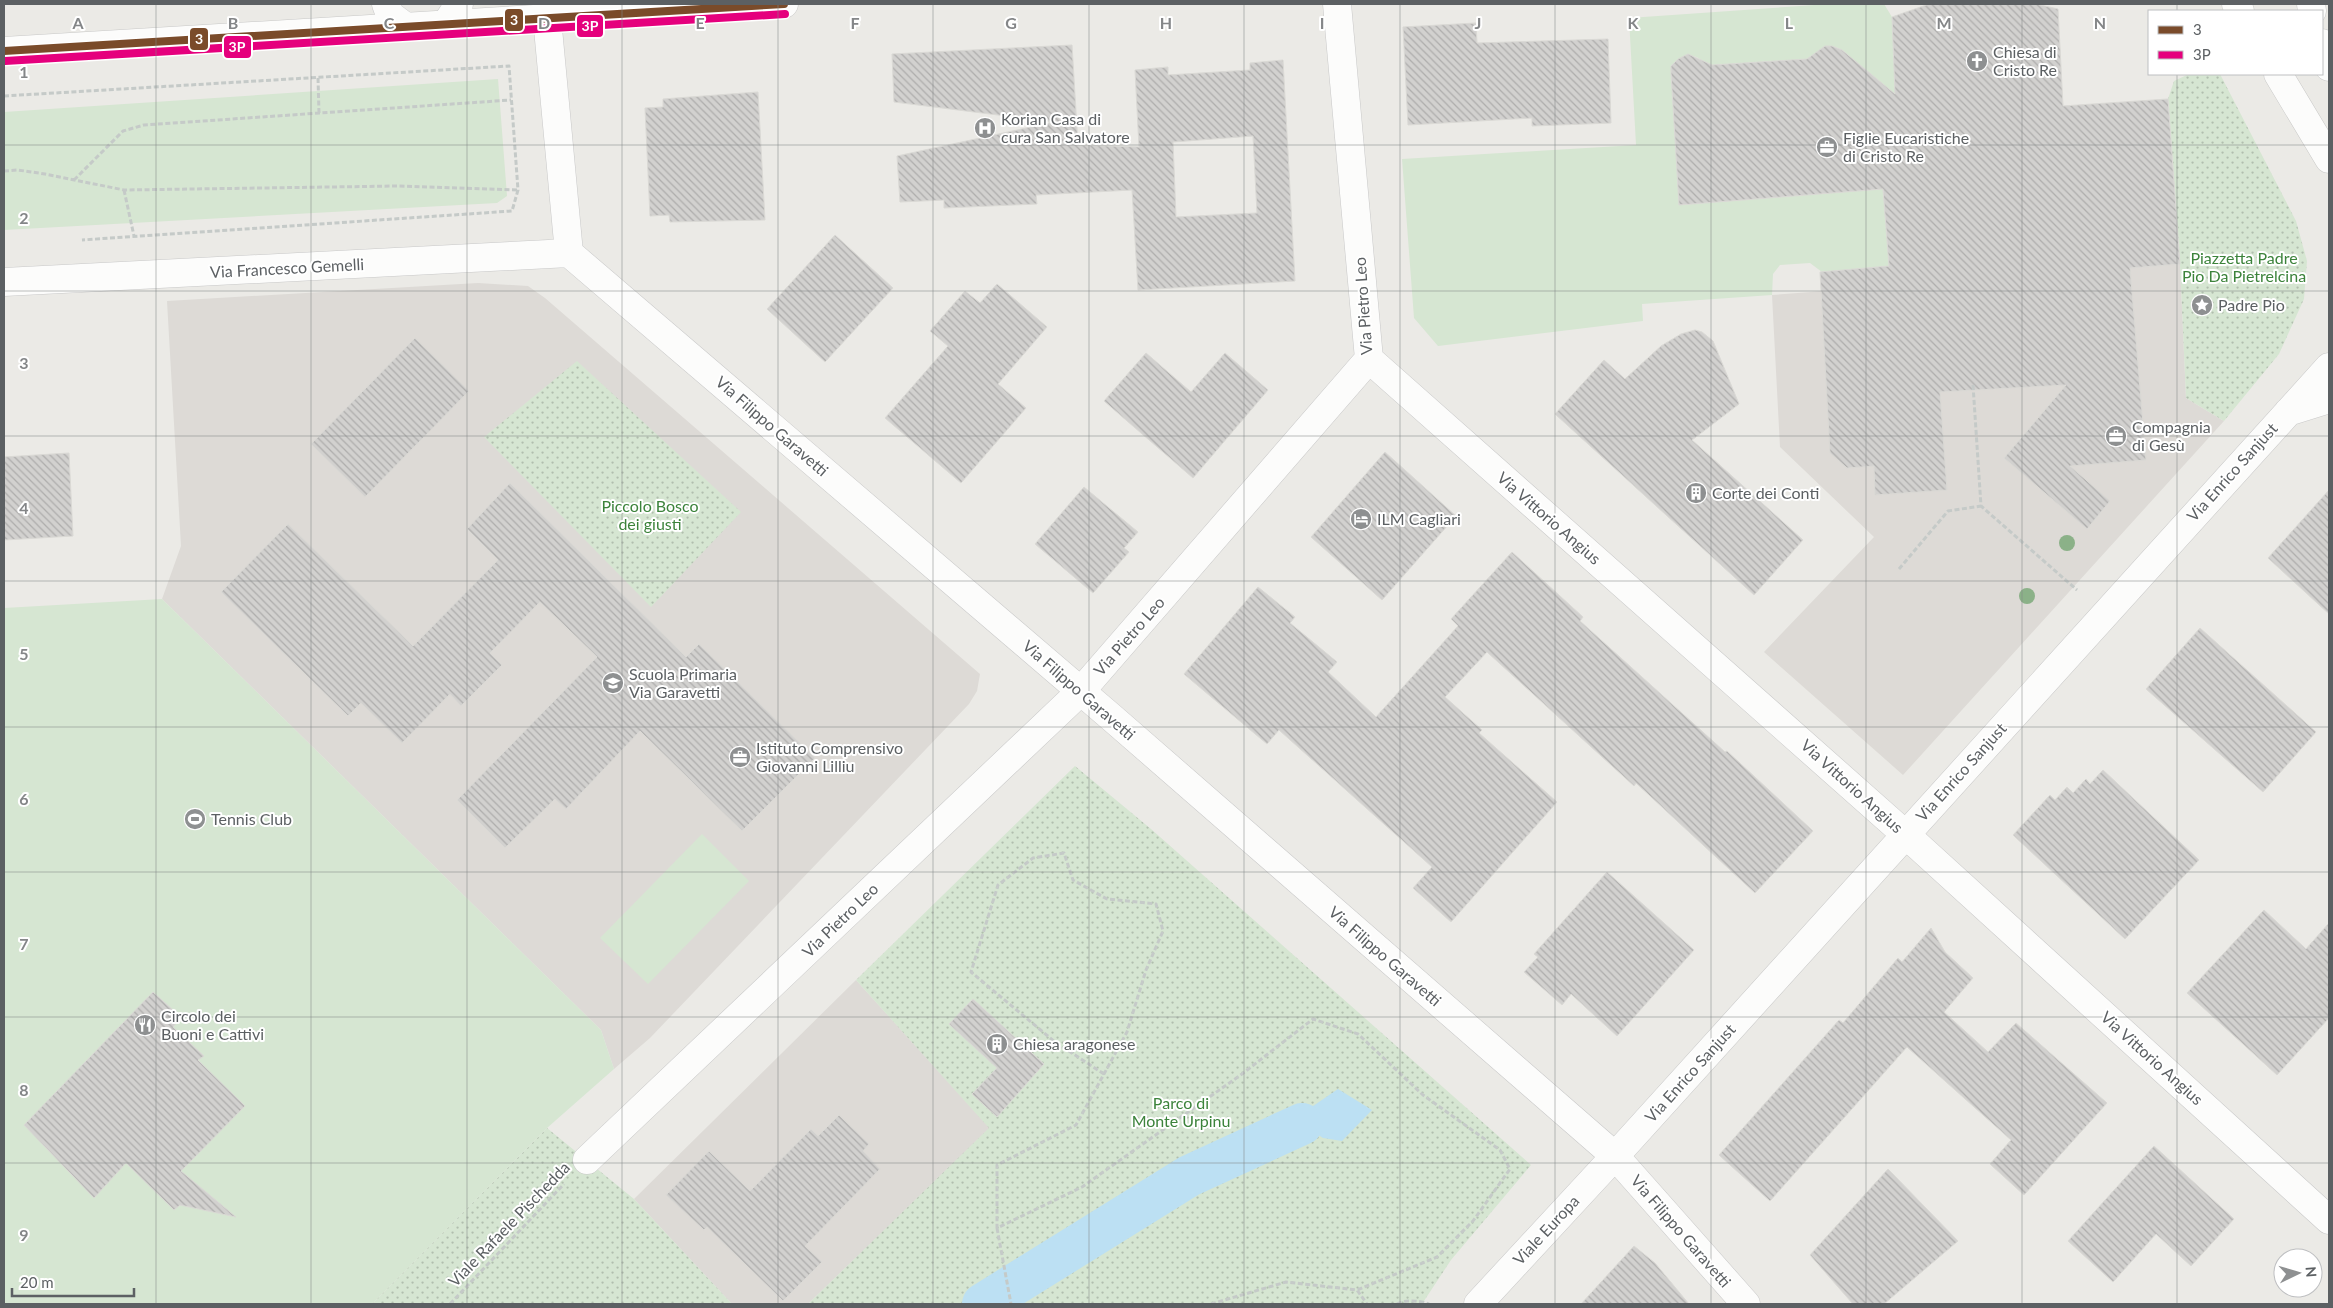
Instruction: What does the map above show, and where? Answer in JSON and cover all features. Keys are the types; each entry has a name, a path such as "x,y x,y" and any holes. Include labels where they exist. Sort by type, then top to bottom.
{"street":[{"path":"386,4 390,15 406,27"},
{"path":"4,51 406,27 452,14 547,18 784,4"},
{"name":"Via Pietro Leo","path":"587,1160 1081,691 1369,359 1337,4"},
{"path":"547,18 569,253"},
{"path":"2323,46 2329,67"},
{"path":"2279,75 2329,159"},
{"name":"Via Francesco Gemelli","path":"4,282 569,253"},
{"name":"Via Filippo Garavetti","path":"569,253 1081,691 1616,1156 1746,1304"},
{"name":"Via Vittorio Angius","path":"1369,359 1905,834 2329,1220"},
{"name":"Via Enrico Sanjust","path":"1616,1156 2329,366"},
{"path":"2287,412 2329,400"},
{"name":"Viale Europa","path":"1478,1304 1616,1156"}],"path":[{"path":"4,96 509,66 518,190 512,211 78,240"},
{"path":"318,78 319,113"},
{"path":"74,180 123,131 144,125 511,100"},
{"path":"4,171 18,170 124,190 197,187 398,186 518,190"},
{"path":"124,190 134,236"},
{"path":"1973,384 1981,506 2077,590"},
{"path":"1899,568 1948,511 1981,506"},
{"path":"1011,1304 997,1228 997,1165 1076,1125 1104,1074 1127,1032 1146,970 1162,931 1156,904 1107,899 1073,880 1064,854 1032,858 998,884 971,972 1055,1042 1104,1074"},
{"path":"997,1228 1082,1187 1242,1074 1313,1019 1358,1034 1423,1095 1500,1150 1510,1169 1473,1221 1437,1257 1357,1290 1286,1282 1211,1304"},
{"name":"Viale Rafaele Pischedda","path":"450,1304 587,1160"},
{"path":"1357,1290 1368,1304"},
{"path":"1397,1304 1401,1302 1423,1302 1429,1304"}],"shaded area":[{"path":"2180,264 2186,398 2224,421 1903,775 1764,652 1874,537 1780,447 1772,295"},
{"name":"Scuola Primaria Via Garavetti","path":"478,283 528,286 545,298 980,674 977,691 969,704 650,1038 614,1069 601,1030 162,599 181,546 167,301"},
{"path":"856,980 990,1128 808,1304 732,1304 634,1199"}],"green space":[{"path":"1829,4 1884,4 1892,17 1897,124 1845,52 1836,47 1827,46 1823,48 1814,59 1704,66 1701,60 1696,57 1684,56 1671,68 1679,205 1883,189 1889,266 1822,272 1810,263 1780,265 1773,274 1772,295 1642,304 1643,321 1438,346 1414,318 1402,159 1636,145 1629,18"},
{"name":"Piazzetta Padre Pio Da Pietrelcina","path":"2187,75 2221,75 2296,221 2307,261 2304,299 2279,354 2224,421 2186,398 2180,264 2168,99 2174,81"},
{"path":"498,79 507,196 497,203 4,230 4,112"},
{"name":"Piccolo Bosco dei giusti","path":"577,361 741,512 651,607 484,437"},
{"name":"Tennis Club","path":"162,599 601,1030 614,1069 547,1128 372,1304 4,1304 4,608"},
{"name":"Parco di Monte Urpinu","path":"1075,766 1151,829 1531,1165 1451,1260 1422,1304 808,1304 989,1128 856,980"},
{"path":"702,834 749,881 648,984 600,938"},
{"path":"547,1128 634,1199 732,1304 372,1304"}],"water":[{"path":"1338,1089 1372,1110 1342,1141 1323,1138 1294,1119"}],"building":[{"path":"1929,4 2036,4 2058,9 2063,106 2168,99 2180,264 2130,268 2146,460 2070,466 2110,501 2087,529 2004,458 2066,385 1940,392 1947,490 1875,495 1874,466 1847,468 1830,453 1820,272 1889,266 1883,189 1679,205 1671,73 1671,66 1678,59 1688,54 1712,65 1807,59 1825,46 1832,46 1842,50 1895,94 1892,17"},
{"path":"1476,23 1477,43 1608,39 1611,123 1532,126 1532,118 1408,125 1403,27"},
{"path":"1072,45 1078,145 1139,147 1135,70 1168,67 1168,75 1250,70 1250,63 1283,60 1295,281 1138,290 1132,190 1036,195 1037,204 944,208 944,200 900,202 897,156 1054,122 894,102 892,54","holes":["1253,136 1257,213 1176,217 1173,142"]},
{"path":"758,92 765,220 670,222 669,215 650,216 645,108 663,107 663,99"},
{"path":"835,235 893,288 825,362 767,309"},
{"path":"997,284 1047,327 998,384 1026,408 961,483 885,418 948,346 930,331 965,291 980,303"},
{"name":"Corte dei Conti","path":"1695,330 1702,332 1713,341 1739,404 1692,440 1803,540 1754,595 1555,414 1604,360 1625,379 1661,346 1681,334"},
{"path":"415,338 469,391 365,497 311,444"},
{"path":"1146,353 1191,392 1225,353 1268,390 1193,478 1104,401"},
{"path":"1385,452 1456,516 1382,600 1311,537"},
{"path":"69,453 73,536 4,540 4,457"},
{"path":"510,483 686,657 699,644 815,758 742,831 640,731 566,809 555,799 505,848 457,800 597,657 540,602 490,653 502,665 461,706 450,694 402,743 361,703 348,716 221,592 288,524 413,646 498,560 467,529"},
{"path":"1084,487 1138,532 1124,548 1129,552 1093,593 1035,544"},
{"path":"2329,490 2329,614 2268,558"},
{"path":"1512,552 1583,617 1580,621 1725,752 1727,751 1813,831 1755,893 1636,783 1634,786 1487,652 1445,697 1482,730 1479,733 1557,802 1451,922 1413,888 1432,867 1279,730 1267,744 1184,674 1258,587 1295,617 1290,623 1337,662 1328,672 1376,717 1458,626 1451,619"},
{"path":"2200,628 2316,732 2263,792 2146,689"},
{"path":"2103,770 2199,860 2125,939 2013,835 2050,795 2055,800 2067,787 2073,793 2086,779 2090,784"},
{"path":"1607,872 1694,950 1617,1036 1571,994 1562,1005 1524,972 1538,957 1534,954"},
{"path":"2264,910 2306,949 2329,923 2329,1018 2277,1075 2187,993"},
{"path":"1931,928 1945,952 1973,978 1944,1012 1988,1052 2016,1023 2107,1103 2024,1195 1990,1164 2011,1140 1907,1047 1770,1201 1719,1155 1839,1020 1843,1023 1898,958 1902,962"},
{"path":"153,992 181,1017 173,1027 204,1056 198,1060 245,1106 181,1171 236,1217 180,1205 174,1210 126,1163 94,1198 24,1125"},
{"name":"Chiesa aragonese","path":"973,999 1044,1064 997,1117 972,1094 997,1068 949,1024"},
{"path":"839,1115 869,1144 863,1151 880,1169 805,1246 822,1262 783,1301 707,1227 704,1230 666,1195 709,1151 750,1191 811,1129 818,1136"},
{"path":"2154,1146 2234,1219 2191,1266 2156,1234 2113,1282 2068,1241"},
{"path":"1888,1169 1958,1241 1884,1304 1853,1304 1810,1255"},
{"path":"1634,1246 1655,1263 1689,1304 1581,1304"}],"waterway":[{"path":"983,1304 1189,1176 1302,1124"}],"transit line":[{"name":"3","path":"4,51 784,4"},
{"name":"3P","path":"5,61 785,14"}],"place":[{"name":"Chiesa di Cristo Re","path":"1977,61"},
{"name":"Korian Casa di cura San Salvatore","path":"985,128"},
{"name":"Figlie Eucaristiche di Cristo Re","path":"1827,147"},
{"name":"Padre Pio","path":"2202,305"},
{"name":"Compagnia di Gesù","path":"2116,436"},
{"name":"Corte dei Conti","path":"1696,493"},
{"name":"ILM Cagliari","path":"1361,519"},
{"name":"Scuola Primaria Via Garavetti","path":"613,683"},
{"name":"Istituto Comprensivo Giovanni Lilliu","path":"740,757"},
{"name":"Tennis Club","path":"195,819"},
{"name":"Circolo dei Buoni e Cattivi","path":"145,1025"},
{"name":"Chiesa aragonese","path":"997,1044"}]}
